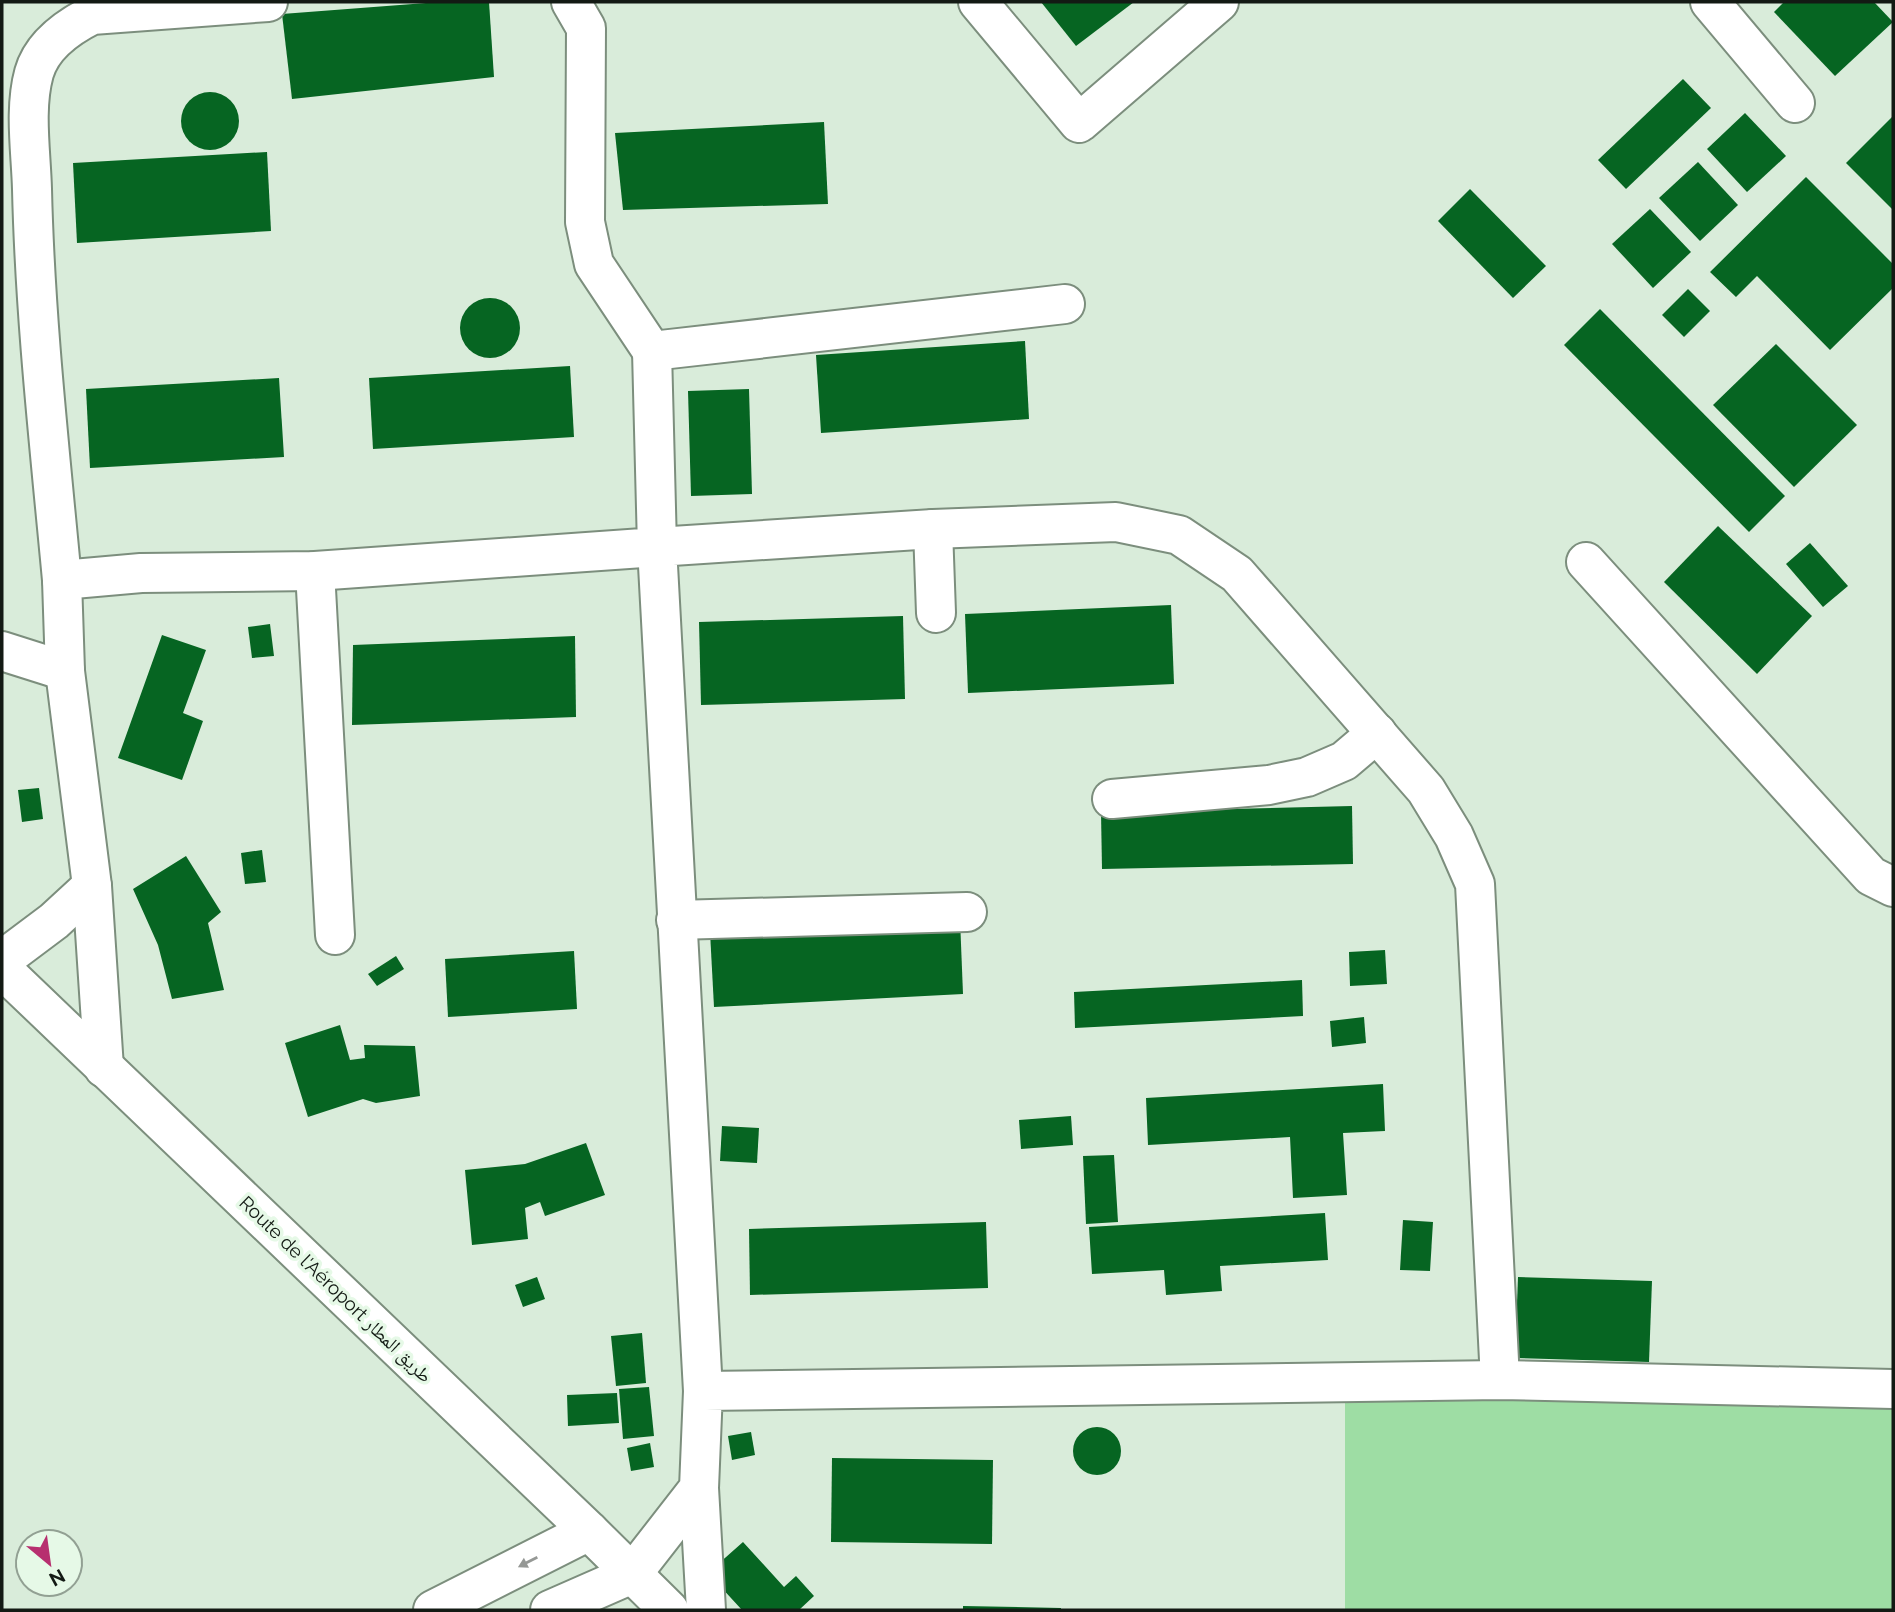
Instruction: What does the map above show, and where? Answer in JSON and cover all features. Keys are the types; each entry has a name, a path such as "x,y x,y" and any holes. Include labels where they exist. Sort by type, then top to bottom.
{"main road":[{"path":"104,1068 92,886 65,671 61,580 33,223 29,97 35,70 51,45 67,28 92,15 268,2"},
{"path":"571,2 586,28 585,222 594,264 652,351 657,547 703,1391 699,1488 706,1610"},
{"path":"978,2 1079,123 1219,2"},
{"path":"1710,2 1795,103"},
{"path":"652,351 1065,304"},
{"path":"61,580 141,573 315,571 933,529 1116,522 1179,535 1237,574 1426,790 1454,836 1475,884 1500,1380"},
{"path":"933,529 936,613"},
{"path":"1586,562 1871,876 1893,887"},
{"path":"315,571 335,936"},
{"path":"2,651 65,671"},
{"path":"1112,799 1269,785 1307,777 1344,761 1377,733"},
{"path":"2,960 54,921 92,886"},
{"path":"676,920 967,912"},
{"name":"Route de l'Aéroport طريق المطار","path":"2,969 669,1610"},
{"path":"703,1391 1500,1380 1893,1389"},
{"path":"550,1610 632,1574 699,1488"},
{"path":"433,1610 589,1531"}],"green space":[{"path":"1345,1396 1893,1403 1893,1610 1345,1610"}],"building":[{"path":"439,2 489,2 494,77 292,99 282,14"},
{"path":"1041,2 1134,2 1076,46"},
{"path":"1784,2 1874,2 1893,22 1835,76 1774,12"},
{"path":"1683,79 1711,108 1626,189 1598,160"},
{"path":"204,92 216,92 231,100 239,115 239,127 231,142 216,150 204,150 189,142 181,127 181,115 189,100"},
{"path":"1745,113 1786,156 1747,192 1707,149"},
{"path":"1893,116 1893,210 1846,163"},
{"path":"824,122 828,204 623,210 615,133"},
{"path":"267,152 271,231 77,243 73,163"},
{"path":"1698,162 1738,205 1700,241 1659,198"},
{"path":"1806,177 1893,264 1893,288 1830,350 1757,276 1736,297 1710,272"},
{"path":"1470,189 1546,266 1513,298 1438,221"},
{"path":"1650,209 1691,252 1653,288 1612,244"},
{"path":"1688,289 1710,311 1684,337 1662,315"},
{"path":"490,298 511,307 520,328 511,349 490,358 469,349 460,328 469,307"},
{"path":"1600,309 1785,496 1749,532 1564,345"},
{"path":"1025,341 1029,419 821,433 816,355"},
{"path":"1776,344 1857,425 1794,487 1713,405"},
{"path":"570,366 574,437 373,449 369,378"},
{"path":"279,378 284,457 90,468 86,389"},
{"path":"749,389 752,494 691,496 688,391"},
{"path":"1718,526 1812,616 1757,674 1664,582"},
{"path":"1810,543 1848,586 1823,607 1786,564"},
{"path":"1171,605 1174,684 968,693 965,614"},
{"path":"903,616 905,699 701,705 699,622"},
{"path":"270,624 274,656 252,658 248,627"},
{"path":"162,635 206,650 183,713 203,721 182,780 118,758"},
{"path":"575,636 576,717 352,725 353,645"},
{"path":"39,788 43,819 22,822 18,790"},
{"path":"1352,806 1353,864 1102,869 1101,812"},
{"path":"262,850 266,882 245,884 241,853"},
{"path":"186,856 221,912 208,923 224,990 172,999 158,945 133,889"},
{"path":"960,919 963,994 714,1007 710,932"},
{"path":"1385,950 1387,984 1350,986 1349,952"},
{"path":"574,951 577,1009 448,1017 445,959"},
{"path":"396,956 404,969 377,986 368,974"},
{"path":"1302,980 1303,1016 1075,1028 1074,992"},
{"path":"1364,1017 1366,1043 1332,1047 1330,1021"},
{"path":"340,1025 350,1060 365,1058 364,1045 415,1046 420,1096 376,1103 363,1099 308,1117 285,1043"},
{"path":"1383,1084 1385,1131 1343,1133 1347,1195 1293,1198 1290,1137 1148,1145 1146,1098"},
{"path":"1071,1116 1073,1145 1021,1149 1019,1120"},
{"path":"722,1126 759,1128 757,1163 720,1161"},
{"path":"586,1143 605,1195 545,1216 540,1202 525,1208 528,1239 472,1245 465,1170 525,1164"},
{"path":"1114,1155 1118,1222 1086,1224 1083,1156"},
{"path":"1325,1213 1328,1260 1220,1266 1222,1291 1166,1295 1164,1270 1092,1274 1089,1227"},
{"path":"1403,1220 1433,1222 1430,1271 1400,1270"},
{"path":"986,1222 988,1288 750,1295 749,1229"},
{"path":"537,1277 545,1299 523,1307 515,1285"},
{"path":"1518,1277 1652,1281 1649,1362 1515,1358"},
{"path":"642,1333 646,1383 616,1386 611,1336"},
{"path":"649,1387 654,1436 623,1439 619,1389"},
{"path":"617,1393 619,1423 568,1426 567,1395"},
{"path":"1097,1427 1114,1434 1121,1451 1114,1468 1097,1475 1080,1468 1073,1451 1080,1434"},
{"path":"751,1432 755,1455 732,1460 728,1436"},
{"path":"650,1443 654,1467 631,1471 627,1448"},
{"path":"832,1458 993,1460 992,1544 831,1542"},
{"path":"743,1542 784,1587 796,1576 814,1596 799,1610 742,1610 708,1573"},
{"path":"963,1606 1061,1608 1061,1610 963,1610"}]}
